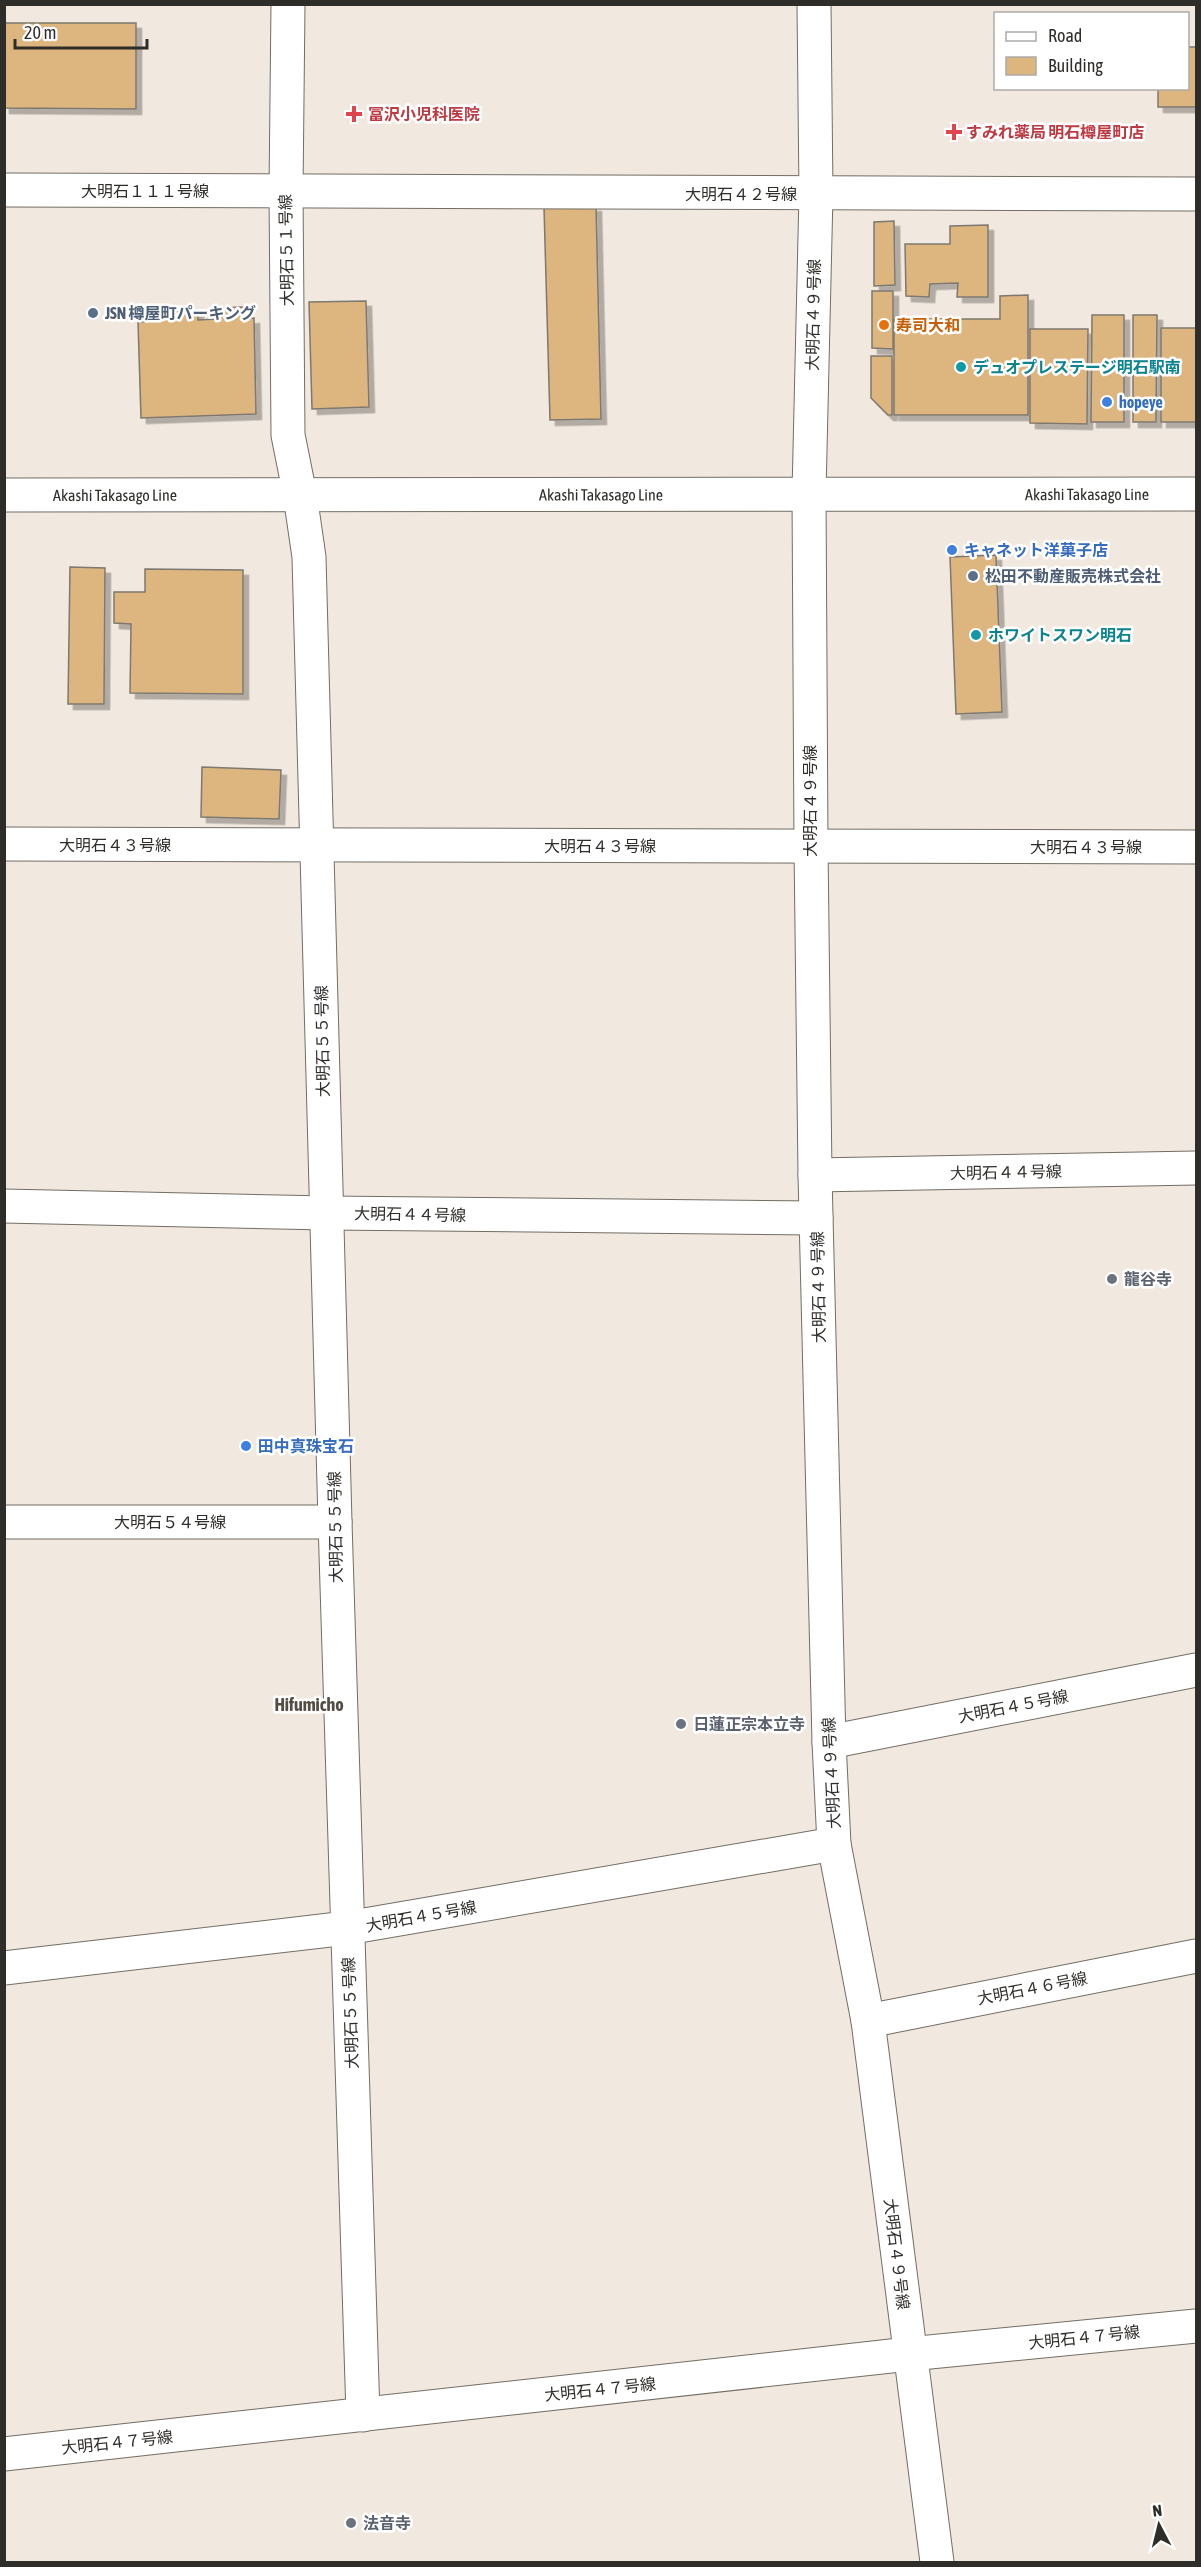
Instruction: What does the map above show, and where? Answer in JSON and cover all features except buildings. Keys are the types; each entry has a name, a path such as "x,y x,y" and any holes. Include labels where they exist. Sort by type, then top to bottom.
{"street":[{"name":"大明石５１号線","path":"288,4 286,192 288,435 300,495"},
{"name":"大明石４９号線","path":"814,4 816,194 809,493 811,846 815,1175 829,1742 834,1844 868,2021 937,2562"},
{"name":"大明石１１１号線","path":"4,190 286,192"},
{"name":"大明石４２号線","path":"286,192 1197,194"},
{"name":"Akashi Takasago Line","path":"4,495 1197,494"},
{"name":"大明石５５号線","path":"300,495 309,558 335,1522 363,2415"},
{"name":"大明石４３号線","path":"4,844 1197,847"},
{"name":"大明石４４号線","path":"815,1175 1197,1168"},
{"name":"大明石４４号線","path":"4,1206 327,1213 816,1218"},
{"name":"大明石５４号線","path":"4,1522 335,1522"},
{"name":"大明石４５号線","path":"829,1742 1197,1670"},
{"name":"大明石４５号線","path":"4,1968 347,1928 834,1844"},
{"name":"大明石４６号線","path":"868,2021 1197,1956"},
{"name":"大明石４７号線","path":"4,2454 909,2354 1197,2326"}],"place":[{"name":"冨沢小児科医院","path":"354,114"},
{"name":"すみれ薬局 明石樽屋町店","path":"954,132"},
{"name":"JSN 樽屋町パーキング","path":"93,313"},
{"name":"寿司大和","path":"884,325"},
{"name":"デュオプレステージ明石駅南","path":"961,367"},
{"name":"hopeye","path":"1107,402"},
{"name":"キャネット洋菓子店","path":"952,550"},
{"name":"松田不動産販売株式会社","path":"973,576"},
{"name":"ホワイトスワン明石","path":"976,635"},
{"name":"龍谷寺","path":"1112,1279"},
{"name":"田中真珠宝石","path":"246,1446"},
{"name":"日蓮正宗本立寺","path":"681,1724"},
{"name":"法音寺","path":"351,2523"}],"district":[{"name":"Hifumicho","path":"309,1705"}]}
